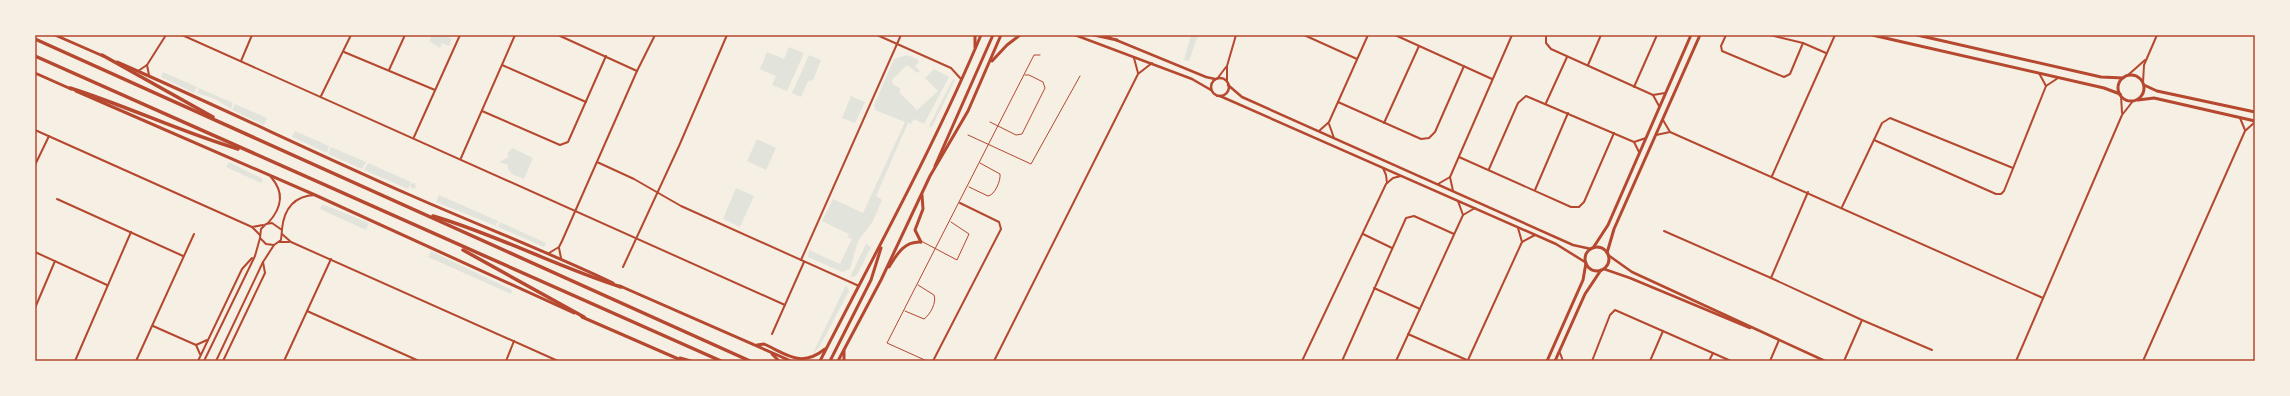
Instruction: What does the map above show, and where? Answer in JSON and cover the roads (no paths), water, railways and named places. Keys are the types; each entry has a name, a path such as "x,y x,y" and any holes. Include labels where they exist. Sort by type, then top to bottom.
{"highway":[{"path":"35,39 750,361"},
{"path":"35,56 452,243 721,361"},
{"path":"102,56 226,125"},
{"path":"70,88 100,98 209,141 252,154"},
{"path":"419,212 462,224 591,277 621,287"},
{"path":"452,243 487,265 584,317"}],"main road":[{"path":"55,35 411,195 548,252 621,287 768,350 789,361"},
{"path":"975,35 976,49"},
{"path":"820,361 882,242 962,80 981,35"},
{"path":"838,361 881,280 922,194 993,35"},
{"path":"930,176 965,116 1001,35"},
{"path":"989,64 1007,44 1020,35"},
{"path":"1094,35 1117,40"},
{"path":"1547,361 1580,285 1587,253 1608,225 1691,35"},
{"path":"1555,361 1585,294 1608,263 1608,254 1614,229 1700,35"},
{"path":"1872,35 2110,89 2120,94 2126,100 2133,101 2154,98 2255,121"},
{"path":"1917,35 2101,78 2123,78 2127,76 2135,76 2157,92 2255,112"},
{"path":"35,73 316,195 683,361"},
{"path":"2120,94 2119,84 2123,78"},
{"path":"2138,100 2144,92 2144,84"},
{"path":"881,280 905,246 912,242 921,242 915,230 923,209 922,194"},
{"path":"830,361 872,280 882,242"},
{"path":"1592,248 1601,248 1608,254"},
{"path":"1586,262 1590,269 1602,270"},
{"path":"756,345 764,344 803,360 813,358 827,348"},
{"path":"844,349 844,361"},
{"path":"768,350 779,361"},
{"path":"669,354 691,361"}],"street":[{"path":"138,71 147,65 166,35"},
{"path":"182,35 414,137 785,305"},
{"path":"241,61 252,35"},
{"path":"321,96 352,35"},
{"path":"389,70 405,35"},
{"path":"414,137 460,35"},
{"path":"460,159 515,35"},
{"path":"558,35 637,71"},
{"path":"561,258 559,248 637,71 655,35"},
{"path":"623,267 679,146 727,35"},
{"path":"876,35 951,68 962,80"},
{"path":"801,260 900,35"},
{"path":"1075,35 1192,79 1211,90 1216,96 1220,96 1458,200 1570,251 1586,262"},
{"path":"1105,35 1206,77 1222,79 1242,97 1573,245 1592,248"},
{"path":"1220,96 1227,93 1227,66 1236,35"},
{"path":"1304,35 1358,59"},
{"path":"1319,131 1329,122 1368,35"},
{"path":"1395,35 1492,79"},
{"path":"1438,184 1450,177 1512,35"},
{"path":"1546,35 1546,43 1548,47 1567,57 1653,95 1667,92"},
{"path":"1588,66 1601,35"},
{"path":"1634,87 1657,35"},
{"path":"1726,35 1721,46 1722,51 1784,77 1790,74 1803,43"},
{"path":"1770,35 1803,43 1826,53"},
{"path":"2144,84 2143,71 2146,59 2157,35"},
{"path":"1772,176 1833,36"},
{"path":"1384,122 1419,46"},
{"path":"344,52 435,90"},
{"path":"482,111 560,145 564,145 568,142 606,56"},
{"path":"1133,56 1137,64 1138,74"},
{"path":"1546,103 1567,57"},
{"path":"2127,76 2146,59"},
{"path":"994,361 1138,74 1152,63"},
{"path":"147,65 149,76"},
{"path":"502,65 586,102"},
{"path":"1211,90 1212,83 1227,66"},
{"path":"1338,102 1420,139 1429,138 1435,132 1464,66"},
{"path":"2039,73 2046,86"},
{"path":"1874,140 1996,194 2001,194 2004,191 2014,168 2046,86 2061,78"},
{"path":"2120,94 2122,115"},
{"path":"1653,95 1660,108"},
{"path":"1489,169 1520,99 1530,96 1634,142 1639,153"},
{"path":"2016,361 2122,115 2133,101"},
{"path":"1535,190 1568,113"},
{"path":"2240,117 2245,131"},
{"path":"1842,207 1882,123 1887,119 1893,118 2014,168"},
{"path":"1663,119 1670,132"},
{"path":"2143,361 2245,131 2255,121"},
{"path":"1329,122 1334,138"},
{"path":"35,130 252,227 266,244 274,245"},
{"path":"1655,135 1670,132 1842,207 2043,298"},
{"path":"1459,157 1489,169 1571,207 1579,207 1584,202 1614,133"},
{"path":"35,165 49,136"},
{"path":"1634,142 1646,138"},
{"path":"597,162 657,192 681,206 859,286"},
{"path":"1383,167 1386,175 1386,184"},
{"path":"252,227 268,223 281,201 279,188 271,176"},
{"path":"1302,361 1386,184 1393,178 1401,176"},
{"path":"1450,177 1454,192"},
{"path":"1771,278 1808,192"},
{"path":"279,242 287,212 292,202 303,196 316,195"},
{"path":"56,199 183,256"},
{"path":"1458,200 1463,215"},
{"path":"934,361 1001,228 999,222 960,203"},
{"path":"1396,361 1463,215 1475,208"},
{"path":"1342,361 1404,221 1411,215 1454,234"},
{"path":"268,223 276,224 282,230"},
{"path":"204,361 255,256 264,225"},
{"path":"1518,228 1522,242"},
{"path":"1664,231 1932,350"},
{"path":"75,361 131,232"},
{"path":"136,361 194,234"},
{"path":"282,234 291,242 558,361"},
{"path":"1363,234 1392,248"},
{"path":"1408,334 1469,361 1522,242 1535,235"},
{"path":"216,361 263,262 274,245 279,242 291,242"},
{"path":"548,252 559,248"},
{"path":"35,252 107,285"},
{"path":"1608,254 1632,272 1733,317 1825,361"},
{"path":"198,361 242,269 255,256"},
{"path":"284,361 331,259"},
{"path":"35,308 55,262"},
{"path":"223,361 265,273 263,262"},
{"path":"772,334 804,262"},
{"path":"1602,270 1630,278 1760,331"},
{"path":"1374,288 1420,309"},
{"path":"306,311 418,361"},
{"path":"1592,361 1613,311 1619,311 1731,361"},
{"path":"1844,361 1862,320"},
{"path":"153,326 196,345 200,352 200,357"},
{"path":"1650,361 1663,331"},
{"path":"196,345 201,344 208,338"},
{"path":"1770,361 1779,340"},
{"path":"506,361 514,341"},
{"path":"1559,352 1563,361"},
{"path":"1709,361 1713,353"},
{"path":"408,361 409,357"}],"lane":[{"path":"927,361 887,343 960,203 1034,55 1040,55"},
{"path":"990,122 1018,136 1022,134 1045,86 1043,82 1030,76 1024,76"},
{"path":"968,135 1028,165 1034,163 1080,76"},
{"path":"968,186 988,196 993,194 1001,175 980,163"},
{"path":"921,242 954,260 958,258 969,234 950,221"},
{"path":"904,311 920,319 926,319 928,316 935,301 935,296 917,284"}]}
